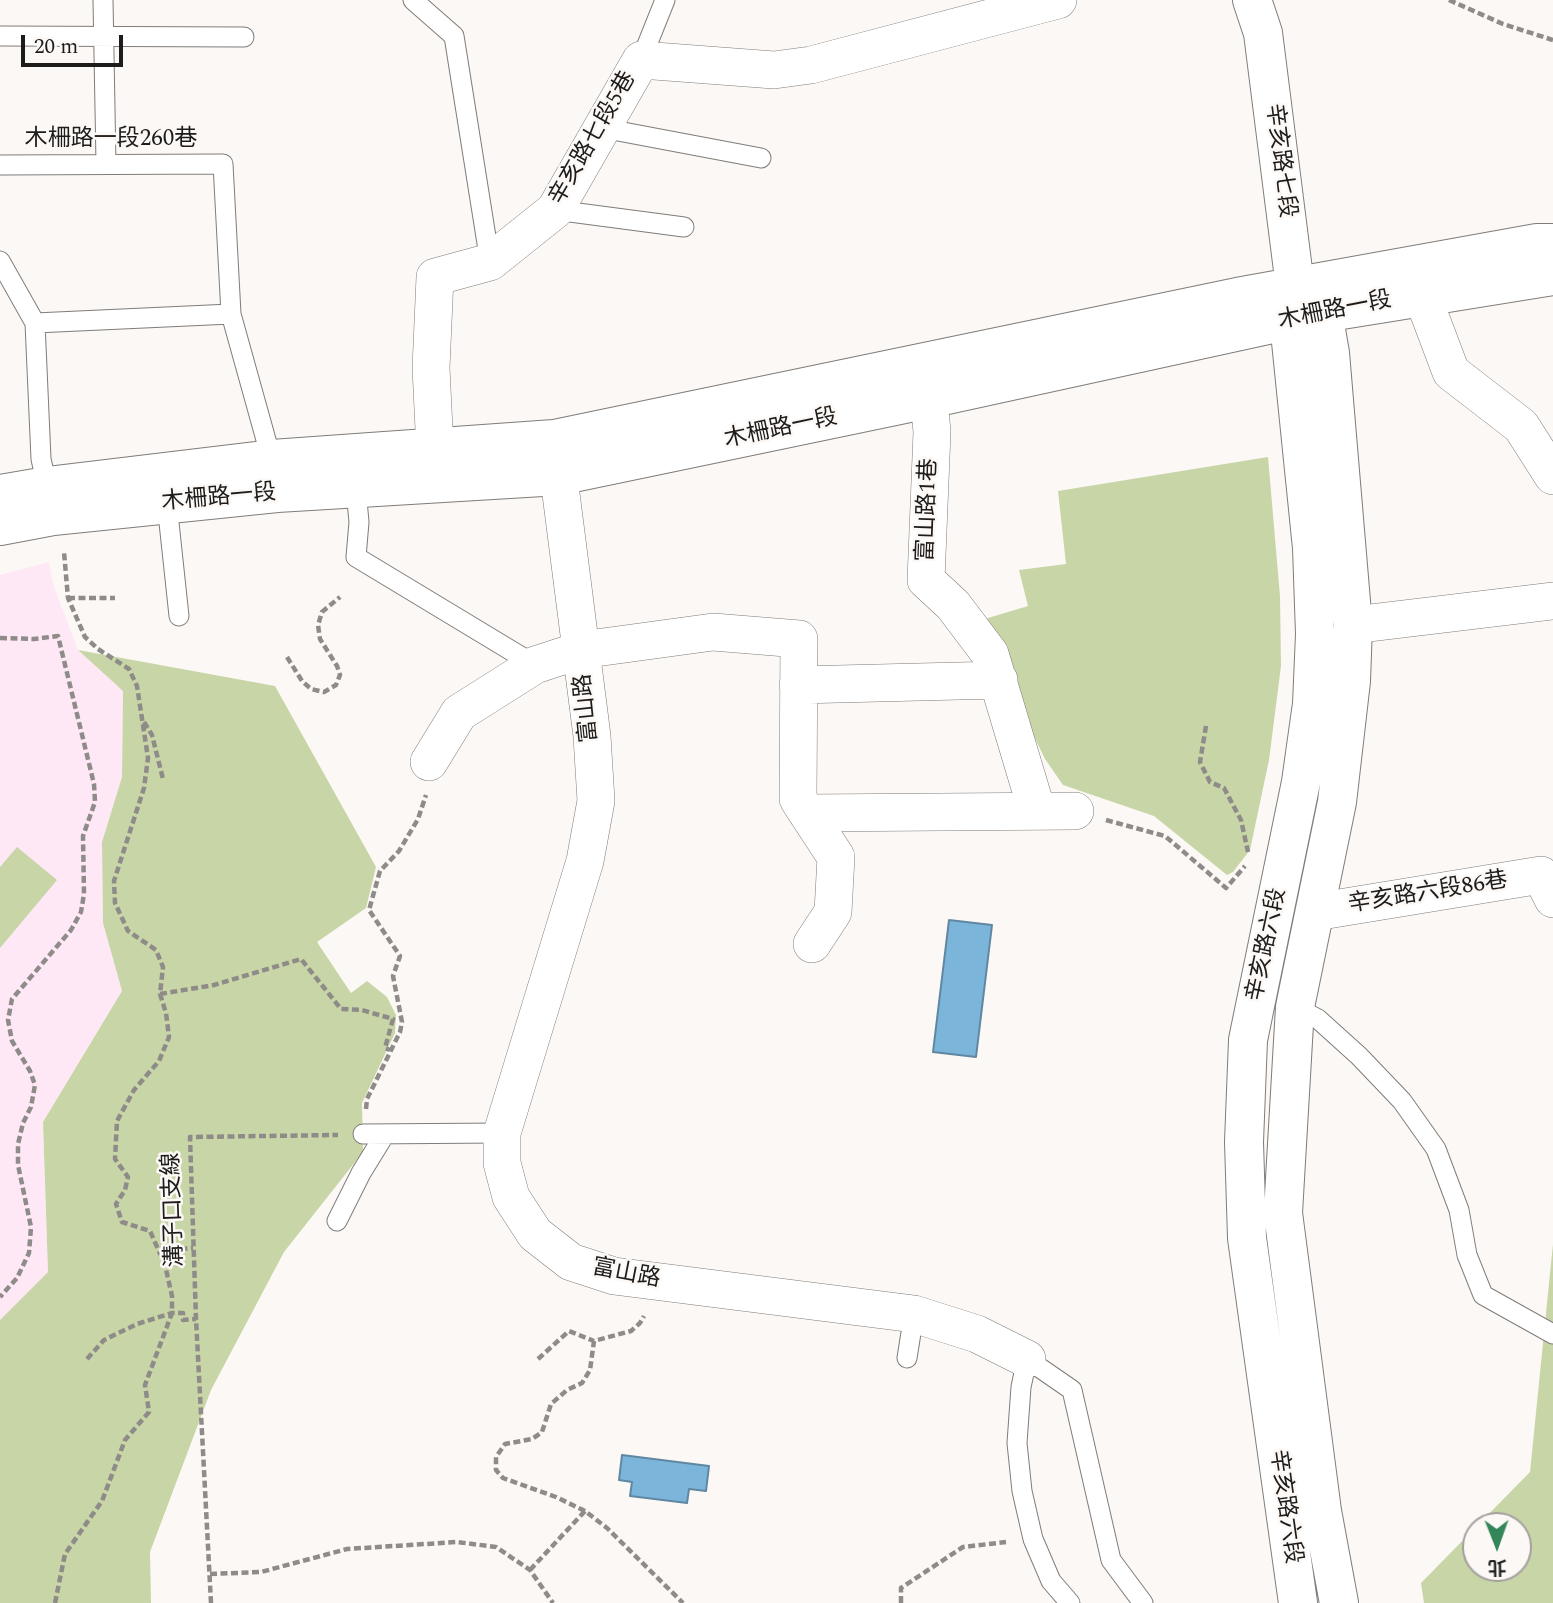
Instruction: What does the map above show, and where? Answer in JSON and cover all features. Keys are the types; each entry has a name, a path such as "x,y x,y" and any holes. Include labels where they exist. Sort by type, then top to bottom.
{"main road":[{"name":"辛亥路七段","path":"1252,0 1263,33 1302,307"},
{"name":"木柵路一段","path":"0,494 47,486 274,476 356,490 559,477 929,399 1302,307 1537,243 1553,243"},
{"name":"木柵路一段","path":"0,526 52,516 167,504 274,476 438,449 554,439 1302,307 1422,295 1553,276"},
{"name":"辛亥路六段","path":"1302,307 1330,353 1353,625 1351,681 1338,802 1295,1007 1283,1213 1322,1511 1339,1603"},
{"name":"辛亥路六段","path":"1298,1603 1247,1238 1244,1142 1248,1040 1301,782 1312,704 1315,634 1302,307"}],"street":[{"name":"辛亥路七段5巷","path":"438,449 434,429 431,368 435,277 490,262 555,210 641,60 774,70 811,65 1059,0"},
{"path":"1422,295 1451,372 1521,426 1553,475"},
{"name":"富山路1巷","path":"929,399 932,432 926,580 953,606 990,654 1037,811"},
{"name":"富山路","path":"554,439 592,736 596,801 585,862 502,1133 502,1163 511,1197 535,1234 571,1262 614,1276 914,1314 977,1334 1027,1359"},
{"path":"1353,625 1552,601"},
{"path":"429,762 459,713 536,665 581,650 713,632 799,639 798,799 836,857 833,912 812,944"},
{"path":"798,685 999,680"},
{"path":"807,813 1075,811"},
{"name":"辛亥路六段86巷","path":"1315,912 1547,887"}],"lane":[{"path":"103,0 106,163"},
{"path":"413,0 454,36 490,262"},
{"path":"641,60 666,0"},
{"path":"0,36 244,37"},
{"path":"602,128 761,158"},
{"name":"木柵路一段260巷","path":"0,165 223,164 231,314 274,476"},
{"path":"555,210 684,227"},
{"path":"0,261 35,323 41,459 47,486"},
{"path":"35,323 231,314"},
{"path":"356,490 359,522 356,557 536,665"},
{"path":"167,504 179,616"},
{"path":"1295,1007 1318,1018 1359,1056 1402,1101 1436,1149 1459,1210 1467,1255 1483,1295 1553,1334"},
{"path":"363,1134 502,1133"},
{"path":"337,1221 361,1173 385,1134"},
{"path":"907,1358 914,1314"},
{"path":"1070,1603 1051,1581 1032,1539 1022,1491 1017,1443 1021,1387 1027,1359 1072,1390 1111,1560 1143,1603"}],"path":[{"path":"1449,0 1503,24 1553,40"},
{"name":"溝子口支線","path":"55,1603 65,1554 102,1501 125,1440 149,1412 145,1385 172,1313 172,1296 165,1265 150,1231 122,1222 116,1204 125,1191 128,1177 115,1159 117,1121 134,1090 159,1061 169,1037 160,994 163,967 156,950 128,931 115,902 114,881 145,788 148,758 137,687 129,668 98,649 85,637 68,598 64,550"},
{"path":"287,657 302,681 311,689 324,692 336,685 340,675 320,639 318,625 323,612 340,597"},
{"path":"68,598 115,598"},
{"path":"0,638 34,639 58,636 94,784 95,802 83,836 84,894 81,912 71,930 12,999 8,1020 12,1041 35,1085 31,1107 23,1123 18,1144 19,1165 32,1227 29,1253 17,1278 0,1297"},
{"path":"142,719 152,736 163,779"},
{"path":"1075,811 1165,836 1226,888 1249,860 1241,820 1224,788 1210,782 1200,762 1206,726"},
{"path":"363,1134 367,1099 400,1032 402,1022 393,976 400,956 369,910 380,871 399,851 418,818 430,780 429,762"},
{"path":"160,994 215,985 301,959 341,1009 362,1010 393,1019 385,1048 390,1050"},
{"name":"溝子口支線","path":"211,1603 195,1320 190,1137 363,1134"},
{"path":"165,1265 181,1264 180,1249 193,1248"},
{"path":"538,1359 569,1331 594,1341 631,1331 640,1323 647,1309 651,1281"},
{"path":"87,1359 104,1340 137,1324 172,1313 183,1313 183,1320 195,1320"},
{"path":"594,1341 590,1370 582,1383 567,1390 551,1404 542,1432 532,1439 505,1444 496,1457 496,1470 503,1478 556,1497 585,1511 607,1528 683,1603"},
{"path":"530,1570 585,1511"},
{"path":"901,1603 901,1588 963,1547 1032,1539"},
{"path":"210,1574 261,1572 347,1549 457,1542 496,1547 530,1570 553,1603"}],"shaded area":[{"path":"49,562 53,584 78,650 123,691 122,777 102,842 103,923 122,991 43,1122 48,1272 0,1320 0,575"}],"green space":[{"path":"1268,457 1280,596 1281,666 1269,760 1250,850 1233,872 1227,875 1154,816 1063,785 1045,759 978,621 1028,606 1019,570 1066,564 1058,491"},
{"path":"78,650 275,686 376,867 366,908 317,942 351,993 367,981 387,997 396,1015 395,1033 362,1103 363,1152 284,1252 211,1390 150,1552 151,1603 0,1603 0,1320 48,1272 43,1122 122,991 103,923 102,842 122,777 123,691"},
{"path":"17,847 57,880 0,948 0,867"},
{"path":"1553,1244 1553,1603 1424,1603 1421,1583 1462,1541 1462,1582 1532,1582 1532,1512 1491,1512 1530,1472"}],"water":[{"path":"949,920 992,925 976,1057 933,1052"},
{"path":"622,1455 709,1466 706,1491 689,1489 687,1503 630,1496 632,1482 619,1480"}]}
